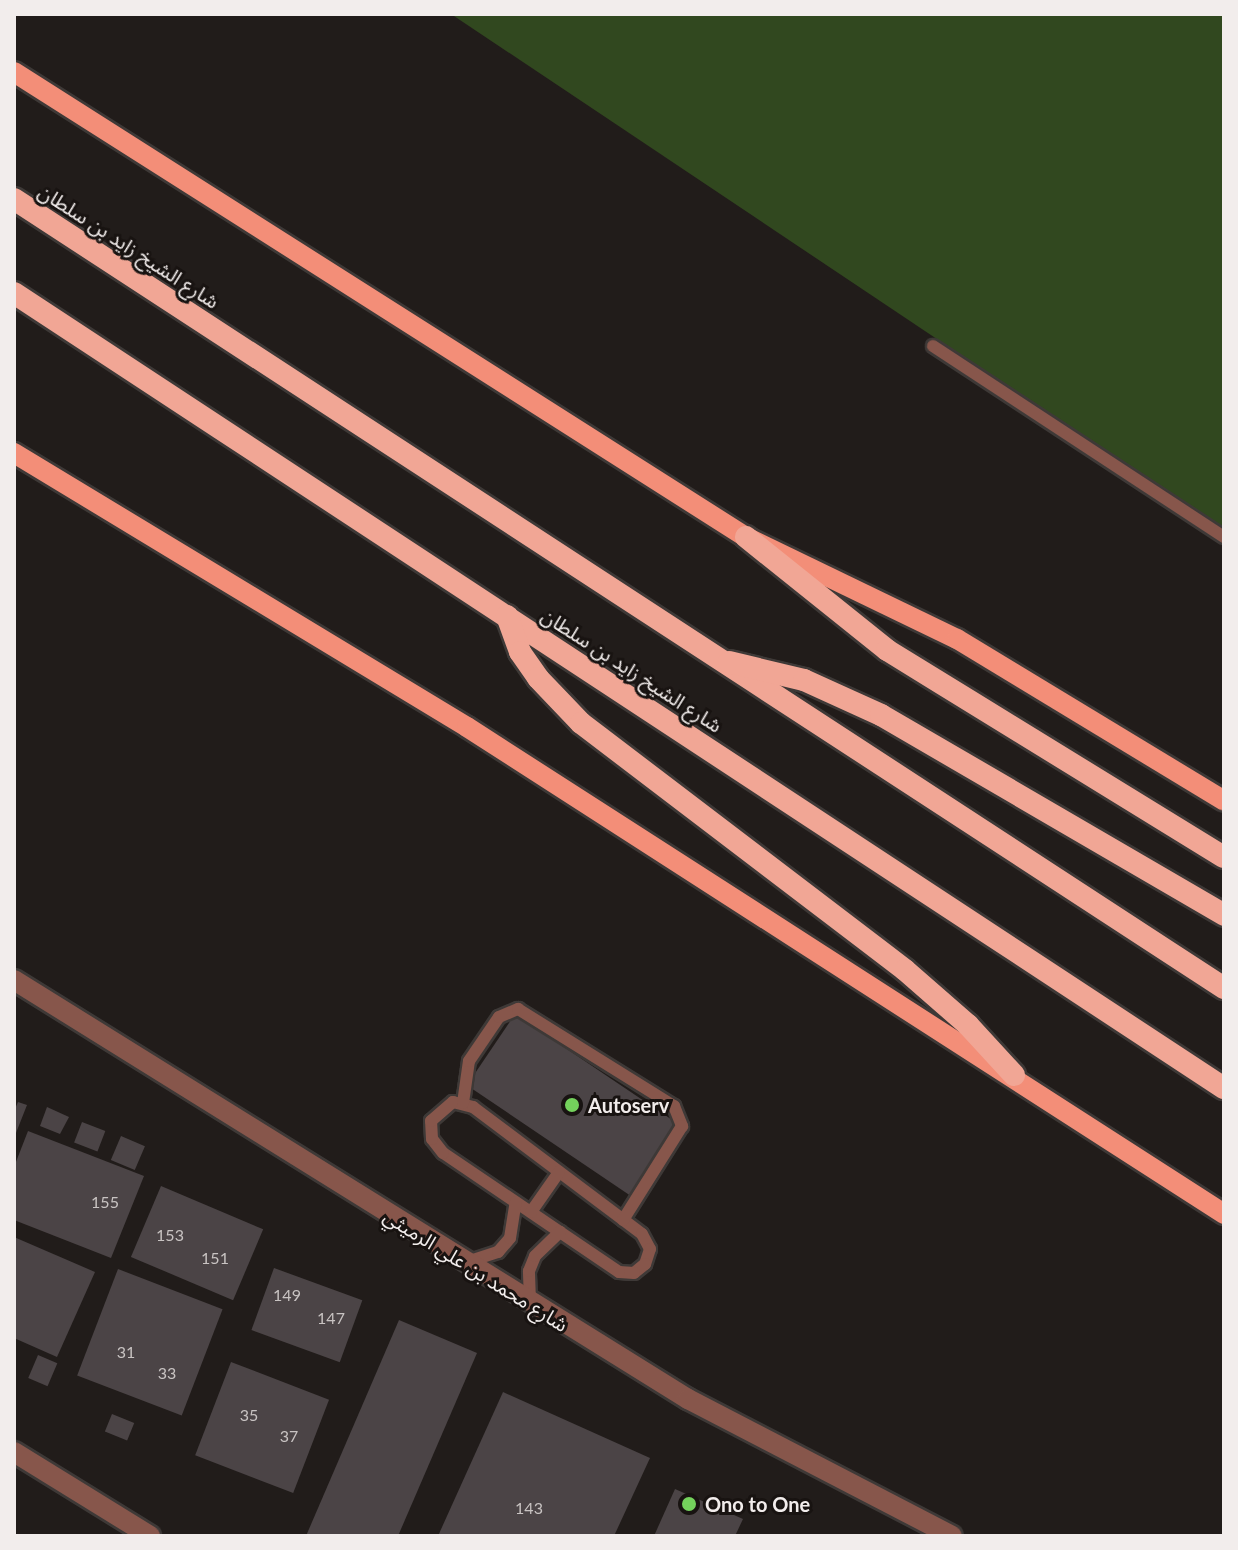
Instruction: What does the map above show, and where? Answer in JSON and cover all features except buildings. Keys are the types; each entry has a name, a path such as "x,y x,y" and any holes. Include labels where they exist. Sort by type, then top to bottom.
{"highway":[{"name":"شارع الشيخ زايد بن سلطان","path":"14,199 1224,988"},
{"name":"شارع الشيخ زايد بن سلطان","path":"14,293 1224,1088"},
{"path":"746,537 887,650 1224,857"},
{"path":"507,616 520,652 538,678 581,723 905,970 968,1025 1014,1075"},
{"path":"722,661 804,680 881,715 1224,915"}],"main road":[{"path":"14,72 746,537 957,639 1224,801"},
{"path":"14,453 467,727 1014,1075 1224,1214"}],"street":[{"name":"شارع محمد بن علي الرميثي","path":"14,980 531,1305 794,1457 952,1536"},
{"path":"14,1452 150,1536"}],"lane":[{"path":"933,346 1224,537"},
{"path":"463,1103 469,1061 499,1017 518,1009 674,1106 682,1126 623,1220"},
{"path":"463,1103 642,1234 650,1249 645,1264 634,1273 619,1272 443,1153 432,1139 435,1113 463,1103"},
{"path":"531,1212 559,1172"},
{"path":"464,1263 482,1260 504,1245 517,1220 516,1202"},
{"path":"531,1305 532,1263 560,1232"}],"green space":[{"path":"451,14 1224,14 1224,531"}],"place":[{"name":"Autoserv","path":"572,1105"},
{"name":"Ono to One","path":"689,1504"}]}
